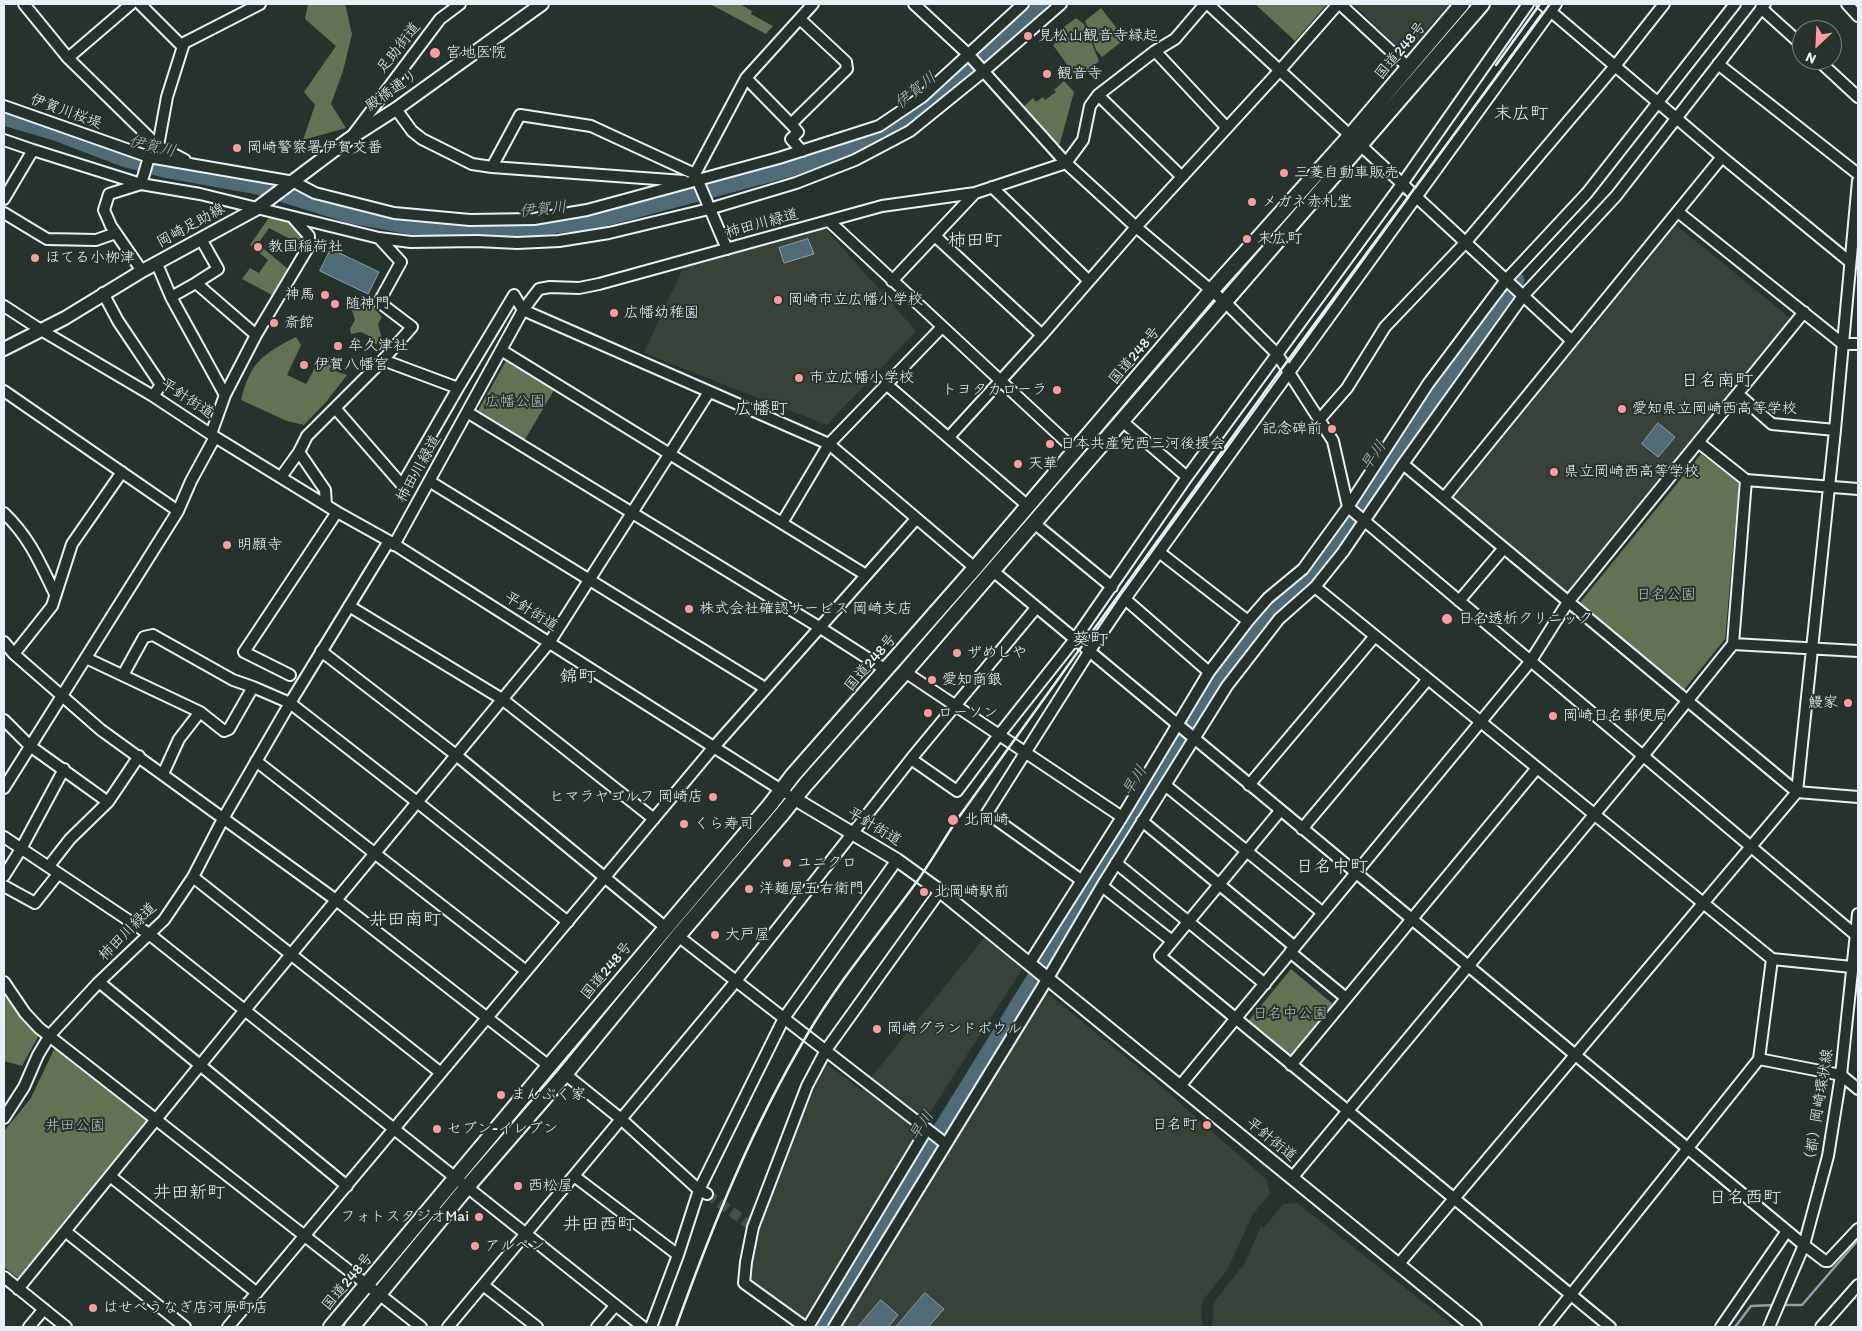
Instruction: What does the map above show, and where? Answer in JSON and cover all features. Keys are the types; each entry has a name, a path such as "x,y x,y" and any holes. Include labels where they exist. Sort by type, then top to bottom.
{"highway":[{"name":"国道248号","path":"331,1327 548,1066 782,790 1076,451 1211,291 1350,136 1462,4"},
{"name":"国道248号","path":"352,1327 806,784 993,571 1482,4"}],"main road":[{"name":"殿橋通り","path":"290,184 396,109 534,6"},
{"name":"岡崎足助線","path":"4,349 260,206 290,184"},
{"name":"平針街道","path":"795,799 897,860 940,891 1475,1327"}],"street":[{"path":"24,4 68,58 158,146 196,166"},
{"path":"68,58 131,4"},
{"path":"140,4 182,46"},
{"path":"158,146 167,97 184,43 260,4"},
{"name":"足助街道","path":"350,140 440,19 460,4"},
{"path":"695,179 746,78 813,4"},
{"path":"914,4 968,54 1066,163 1136,227 1225,302 1277,354 1333,441 1348,507 1857,936"},
{"name":"伊賀川桜堤","path":"4,106 149,158 290,184 315,193 394,213 470,220 543,218 587,210 802,151 879,126 922,96 1023,4"},
{"path":"4,140 141,184 260,206 294,218 379,238 411,242 517,243 559,241 609,233 709,209 796,183 855,160 910,131 984,71 1061,4"},
{"path":"1066,163 1083,140 1090,106 1098,95 1175,38 1206,4 1280,70 1572,341"},
{"path":"949,437 1042,335 1136,227 1339,4 1408,67"},
{"path":"911,759 957,792 999,735 1075,640 1187,477 1402,184 1528,4"},
{"path":"1542,4 1554,7 1615,66 1850,262"},
{"path":"1319,420 1347,388 1384,327 1465,243 1615,66 1664,4"},
{"path":"1029,964 1122,817 1209,672 1268,598 1303,569 1348,507 1428,384 1506,280 1587,193 1736,4"},
{"path":"1847,4 1858,16"},
{"path":"834,1327 1226,686 1279,619 1315,587 1343,552 1403,464 1523,296 1616,196 1763,6 1792,35"},
{"path":"1081,880 987,813 1089,652 1125,599 1554,7"},
{"path":"791,124 847,69 846,62 800,19"},
{"path":"1155,51 1228,128"},
{"path":"1718,64 1858,174"},
{"path":"1829,70 1858,97"},
{"path":"746,78 798,132 791,139 802,151"},
{"path":"1098,95 1182,177"},
{"path":"396,109 412,131 422,139 472,164 492,167 695,179"},
{"path":"492,167 520,115 591,126 695,179 727,250"},
{"path":"4,199 33,150"},
{"path":"1444,498 1722,157"},
{"path":"141,184 149,158"},
{"name":"柿田川緑道","path":"4,1118 24,1087 38,1055 50,1035 99,982 164,920 192,877 224,817 290,703 349,606 392,543 429,481 523,310 539,289 550,287 579,288 599,284 882,206 975,193 1066,163"},
{"path":"1398,1265 1796,792 1843,344 1858,181"},
{"path":"141,184 109,194 104,210 111,226 142,271"},
{"path":"992,187 1089,281"},
{"path":"892,281 975,193"},
{"path":"1678,212 1843,344 1858,344"},
{"path":"4,213 47,239 96,240 116,233"},
{"path":"4,788 178,511 213,436 225,395 256,336 309,246 309,236 294,218"},
{"path":"829,221 1076,451"},
{"path":"935,236 1042,335"},
{"path":"281,477 299,452 306,436 383,360 412,327 379,302 401,262 379,238"},
{"path":"171,297 218,269 201,239"},
{"path":"157,264 171,297 225,395"},
{"path":"196,283 256,336"},
{"path":"103,293 118,321 161,385 153,396"},
{"path":"335,408 402,485 514,295 523,310 829,444 974,568"},
{"name":"平針街道","path":"4,306 153,396 213,436 337,512 392,543 795,799"},
{"path":"1180,1086 1530,662 1568,602 1804,312"},
{"path":"782,523 829,444 942,327"},
{"path":"501,350 866,575"},
{"path":"383,360 458,388"},
{"path":"886,384 1028,506"},
{"path":"4,391 178,511"},
{"path":"18,1289 245,1010 549,643 709,392"},
{"path":"1738,394 1772,424 1834,430"},
{"path":"467,412 886,670"},
{"path":"1122,420 1187,477"},
{"path":"1698,442 1746,480 1858,489"},
{"path":"299,452 326,490 326,505"},
{"path":"1403,464 1796,792 1858,797"},
{"path":"14,654 52,606 72,544 122,472"},
{"path":"1292,1178 1643,756 1733,644 1746,480"},
{"path":"429,481 765,688"},
{"path":"290,675 244,652 337,512"},
{"path":"4,513 30,543 56,594"},
{"path":"228,1327 713,748 916,519"},
{"path":"1034,523 1112,587"},
{"path":"1459,601 1504,548"},
{"path":"1159,552 1248,621"},
{"path":"993,571 1280,811 1825,1261 1828,1261 1858,1229"},
{"path":"1315,587 1772,959 1852,967"},
{"path":"1125,599 1209,672"},
{"path":"349,606 502,700 654,819"},
{"path":"448,1327 736,981 911,759 1036,608"},
{"path":"123,675 144,637 153,635 233,680 253,686 290,703 568,922"},
{"path":"1249,785 1375,636"},
{"path":"4,642 14,654 102,730 336,900 548,1066"},
{"path":"1733,644 1858,651"},
{"path":"321,651 456,755 665,927"},
{"path":"86,658 200,712 224,731 229,729 253,686"},
{"path":"905,672 1122,817"},
{"path":"1302,829 1428,679"},
{"path":"163,774 179,739 200,712"},
{"path":"4,720 30,746 108,802"},
{"path":"49,866 70,839 108,802 138,756"},
{"path":"256,761 526,971"},
{"path":"1291,1065 1538,768"},
{"path":"4,876 21,849 64,769"},
{"path":"1165,784 1323,913"},
{"path":"1280,811 1160,956 1610,1327"},
{"path":"1142,821 1219,884 1346,998"},
{"path":"4,837 149,934 643,1327"},
{"path":"651,1327 703,1192 784,1018 897,860"},
{"path":"1116,863 1264,984"},
{"path":"4,886 35,903 58,874"},
{"path":"192,877 441,1073"},
{"path":"1102,886 1172,941"},
{"path":"927,1129 807,1327 744,1283 746,1262 754,1227 807,1086 826,1050 940,891"},
{"name":"（都）岡崎環状線","path":"1768,1327 1804,1245 1828,1156 1841,1075 1858,914"},
{"path":"678,936 946,1144"},
{"path":"1551,1325 1571,1295 1759,1059 1772,959"},
{"path":"4,982 25,1013 39,1028 421,1327"},
{"path":"99,982 347,1186"},
{"path":"1759,1059 1841,1075 1858,1089"},
{"path":"565,1074 621,1119 703,1192"},
{"path":"110,1176 257,1293"},
{"path":"574,1176 678,1255"},
{"path":"65,1231 185,1327"},
{"path":"1721,1327 1787,1231"},
{"path":"4,1277 66,1327"},
{"path":"483,1285 537,1327"},
{"path":"1821,1327 1858,1285"},
{"path":"598,1327 615,1306"},
{"path":"29,1327 44,1309"}],"shaded area":[{"path":"1353,4 1449,4 1405,54"},
{"name":"愛知県立岡崎西高等学校","path":"1676,225 1790,318 1566,593 1453,499"},
{"name":"岡崎市立広幡小学校","path":"824,227 916,331 827,425 644,353 683,268"},
{"path":"984,938 1022,969 915,1136 806,1324 747,1283 750,1260 759,1229 795,1129 827,1064 861,1090"},
{"path":"1044,993 1047,993 1154,1080 1267,1180 1270,1194 1253,1214 1227,1270 1203,1300 1201,1306 1203,1327 839,1327"},
{"path":"1297,1203 1455,1327 1212,1327 1214,1302 1245,1263 1261,1226 1264,1228 1283,1204"}],"green space":[{"path":"308,4 345,4 352,34 343,71 331,104 346,128 303,140 315,105 304,92 336,46 305,19"},
{"path":"710,4 740,4 752,11 751,14 773,26 766,34"},
{"path":"1255,4 1327,4 1295,41"},
{"path":"1101,8 1125,39 1102,57 1096,50 1085,21"},
{"path":"1076,18 1084,24 1099,61 1078,80 1053,45 1065,35 1061,29"},
{"path":"1064,81 1074,92 1058,145 1023,107 1033,98 1036,102 1043,97 1045,100 1056,92 1054,90"},
{"path":"270,216 291,222 305,242 301,250 290,239 269,228 258,244 288,269 272,295 242,279 250,268 259,273 268,260 250,245"},
{"path":"356,301 368,301 382,317 378,324 383,343 375,344 371,337 361,332 351,334 350,329 355,320 351,307"},
{"path":"296,337 301,345 287,375 306,384 321,357 331,357 332,370 347,375 326,402 304,425 287,421 241,400 253,368 259,361 274,349"},
{"name":"広幡公園","path":"506,361 554,390 523,443 476,414"},
{"name":"日名公園","path":"1701,454 1739,483 1725,639 1683,691 1578,605"},
{"name":"日名中公園","path":"1291,969 1334,1005 1289,1059 1246,1024"},
{"path":"4,987 39,1035 22,1066 4,1061"},
{"name":"井田公園","path":"57,1043 149,1120 18,1278 4,1267 4,1131 31,1098"}],"water":[{"path":"808,239 814,254 784,263 779,248"},
{"path":"331,249 379,272 368,294 320,271"},
{"path":"1658,423 1675,437 1658,457 1642,444"},
{"path":"925,1293 944,1309 928,1327 896,1327"},
{"path":"881,1300 898,1315 888,1327 858,1327"}],"waterway":[{"name":"伊賀川","path":"4,118 55,133 123,159 164,170 258,187 351,216 409,227 518,230 593,222 791,169 865,142 900,126 931,103 1040,4"},
{"name":"早川","path":"818,1327 1218,681 1270,612 1308,584 1517,280"},
{"path":"1780,1305 1802,1305 1858,1240"},
{"path":"1735,1327 1751,1306 1775,1305"}],"tunnel":[{"path":"707,1194 753,1227"}],"railway":[{"path":"1496,65 1540,4"},
{"path":"676,1327 704,1252 751,1141 787,1070 819,1016 916,883 956,821 1272,382 1550,4"}],"place":[{"name":"見松山観音寺縁起","path":"1028,36"},
{"name":"宮地医院","path":"435,53"},
{"name":"観音寺","path":"1047,74"},
{"name":"岡崎警察署伊賀交番","path":"237,148"},
{"name":"三菱自動車販売","path":"1284,173"},
{"name":"メガネ赤札堂","path":"1252,202"},
{"name":"末広町","path":"1247,239"},
{"name":"教国稲荷社","path":"258,247"},
{"name":"ほてる小栁津","path":"35,258"},
{"name":"神馬","path":"325,295"},
{"name":"岡崎市立広幡小学校","path":"778,300"},
{"name":"随神門","path":"335,304"},
{"name":"広幡幼稚園","path":"614,313"},
{"name":"斎館","path":"274,323"},
{"name":"牟久津社","path":"338,346"},
{"name":"伊賀八幡宮","path":"304,365"},
{"name":"市立広幡小学校","path":"799,378"},
{"name":"トヨタカローラ","path":"1057,390"},
{"name":"愛知県立岡崎西高等学校","path":"1622,409"},
{"name":"記念碑前","path":"1332,429"},
{"name":"日本共産党西三河後援会","path":"1050,444"},
{"name":"天華","path":"1018,464"},
{"name":"県立岡崎西高等学校","path":"1554,472"},
{"name":"明願寺","path":"227,545"},
{"name":"株式会社確認サービス 岡崎支店","path":"689,609"},
{"name":"日名透析クリニック","path":"1447,619"},
{"name":"ザめしや","path":"957,653"},
{"name":"愛知商銀","path":"932,680"},
{"name":"鰻家","path":"1848,703"},
{"name":"ローソン","path":"928,713"},
{"name":"岡崎日名郵便局","path":"1553,716"},
{"name":"ヒマラヤゴルフ 岡崎店","path":"713,797"},
{"name":"北岡崎","path":"953,820"},
{"name":"くら寿司","path":"684,824"},
{"name":"ユニクロ","path":"787,863"},
{"name":"洋麺屋五右衛門","path":"749,889"},
{"name":"北岡崎駅前","path":"924,892"},
{"name":"大戸屋","path":"715,935"},
{"name":"岡崎グランドボウル","path":"877,1029"},
{"name":"まんぷく家","path":"501,1095"},
{"name":"日名町","path":"1207,1125"},
{"name":"セブン-イレブン","path":"437,1129"},
{"name":"西松屋","path":"518,1186"},
{"name":"フォトスタジオMai","path":"479,1217"},
{"name":"アルペン","path":"475,1246"},
{"name":"はせべうなぎ店河原町店","path":"93,1308"}],"district":[{"name":"末広町","path":"1521,114"},
{"name":"柿田町","path":"975,241"},
{"name":"日名南町","path":"1717,381"},
{"name":"広幡町","path":"761,409"},
{"name":"葵町","path":"1090,640"},
{"name":"錦町","path":"578,677"},
{"name":"日名中町","path":"1332,867"},
{"name":"井田南町","path":"405,920"},
{"name":"井田新町","path":"189,1193"},
{"name":"日名西町","path":"1745,1198"},
{"name":"井田西町","path":"599,1225"}]}
